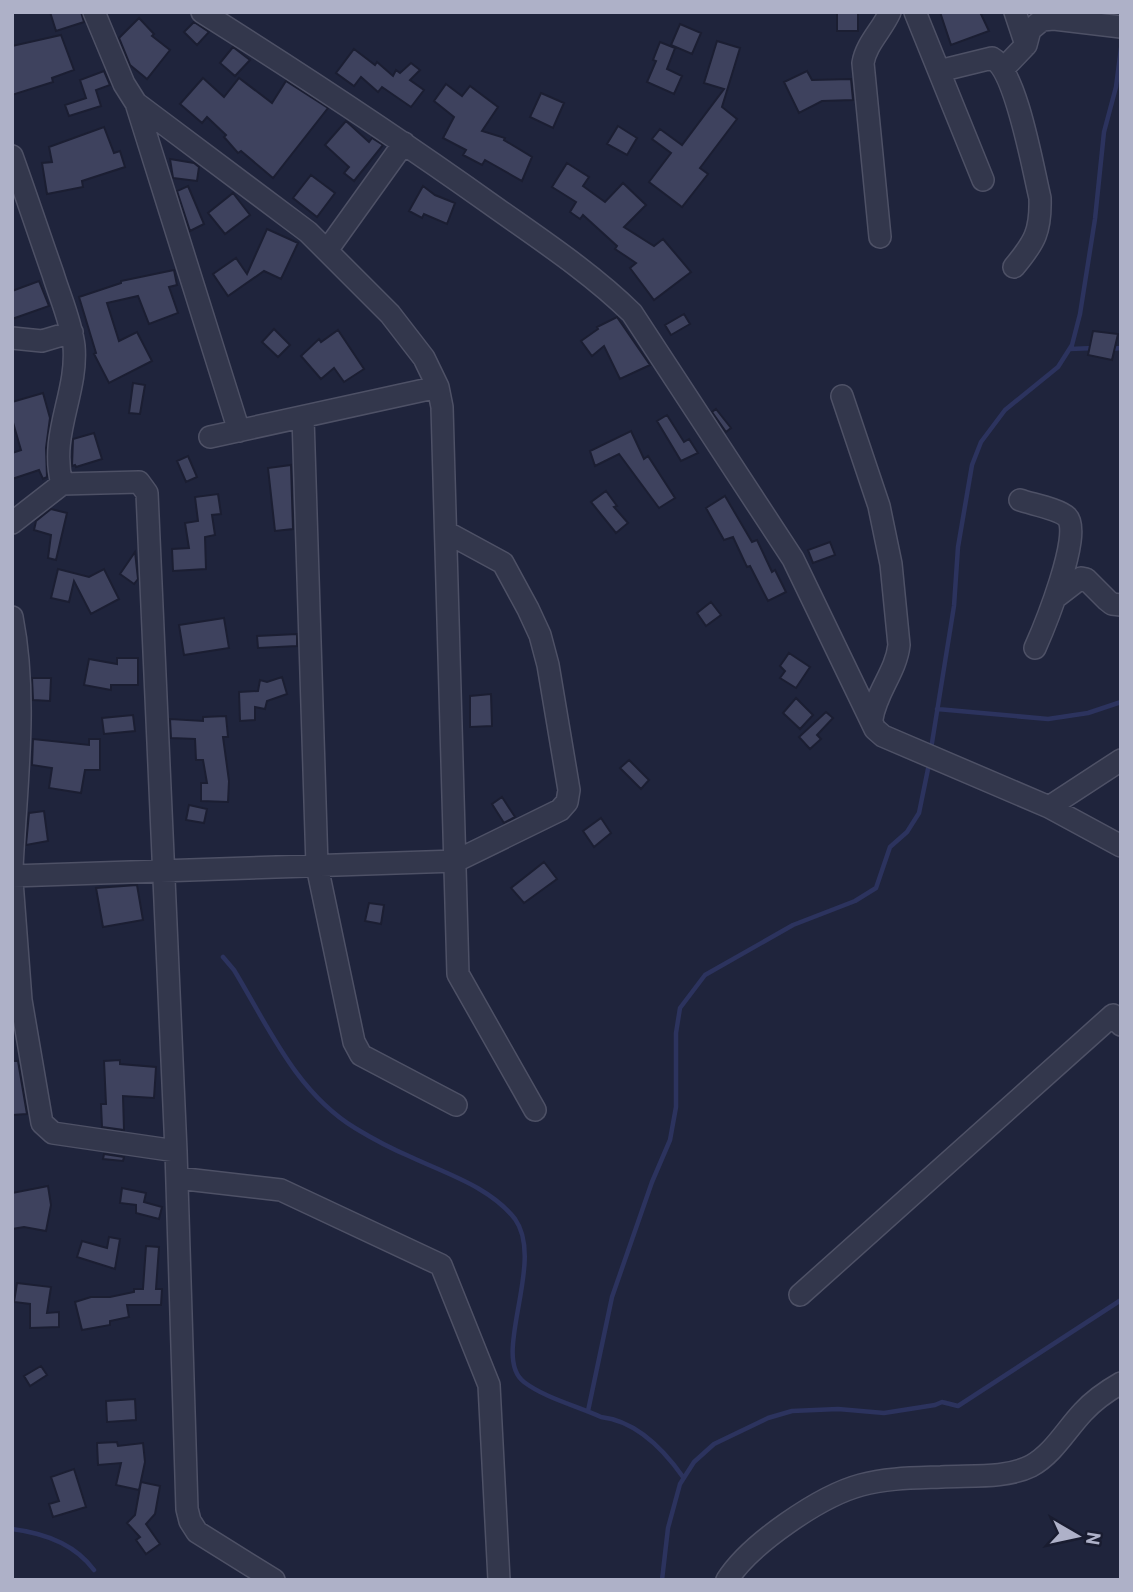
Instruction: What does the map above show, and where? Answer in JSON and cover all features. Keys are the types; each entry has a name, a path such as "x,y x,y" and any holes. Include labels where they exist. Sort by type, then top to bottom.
{"street":[{"path":"94,12 124,84 136,103 239,431"},
{"path":"201,12 310,80 404,144 602,284 632,313 793,559 875,729 883,736 1049,807 1121,846"},
{"path":"880,237 863,63 864,54 882,30 890,12"},
{"path":"915,12 984,180"},
{"path":"1015,12 1026,45"},
{"path":"1003,68 1026,45 1030,30 1042,20 1121,27"},
{"path":"939,71 992,58 1003,68 1014,92 1040,198 1040,226 1037,237 1014,267"},
{"path":"136,103 308,232 328,250 390,314 424,358 438,387 442,407 458,974 535,1110"},
{"path":"328,250 404,144"},
{"path":"12,156 72,332 74,360 57,452 62,484"},
{"path":"12,338 42,341 72,332"},
{"path":"210,438 438,387"},
{"path":"842,396 879,506 891,564 899,645 898,655 873,707 872,719"},
{"path":"303,417 317,866 356,1049 361,1055 456,1105"},
{"path":"12,523 62,484 139,482 147,493 176,1151 187,1509 197,1532 274,1580"},
{"path":"1020,500 1064,514 1071,523 1070,538 1055,598 1035,648"},
{"path":"176,1151 53,1133 42,1124 21,1000 12,879 456,861 560,810 566,802 569,790 548,665 540,635 503,563 446,532"},
{"path":"1055,598 1081,578 1086,579 1112,604 1121,606"},
{"path":"12,617 19,665 20,697 12,868"},
{"path":"1049,807 1121,760"},
{"path":"800,1295 1118,1016"},
{"path":"177,1178 281,1191 441,1265 489,1385 499,1580"},
{"path":"727,1580 749,1554 779,1529 825,1500 860,1485 899,1478 991,1474 1029,1466 1051,1450 1096,1399 1121,1383"}],"building":[{"path":"50,12 81,12 84,22 56,31"},
{"path":"837,12 858,12 858,31 837,31"},
{"path":"940,12 980,12 989,31 951,45"},
{"path":"139,18 154,34 152,36 170,50 147,79 130,65 119,38"},
{"path":"194,22 209,32 197,45 184,32"},
{"path":"680,24 701,33 692,54 671,45"},
{"path":"61,35 74,70 52,78 53,82 12,95 12,46"},
{"path":"717,41 740,48 722,107 737,119 700,168 708,174 682,207 649,182 671,153 652,139 660,129 682,145 724,89 704,83"},
{"path":"660,42 675,48 667,69 682,76 674,94 647,82"},
{"path":"233,47 250,60 235,76 220,63"},
{"path":"354,49 375,65 377,62 393,76 396,70 400,73 411,63 420,70 410,80 424,90 411,107 382,87 378,92 361,77 354,86 336,73"},
{"path":"104,71 110,85 96,90 101,106 69,116 65,105 86,98 80,80"},
{"path":"807,71 812,80 851,79 853,100 822,101 799,113 784,82"},
{"path":"203,78 224,97 239,78 272,103 286,81 328,108 273,178 241,151 238,153 224,137 226,135 207,117 202,123 180,104"},
{"path":"446,84 462,96 470,86 498,107 482,131 505,138 504,140 532,157 522,181 485,160 482,165 463,155 466,150 443,138 454,117 434,101"},
{"path":"541,93 564,103 553,128 530,117"},
{"path":"346,121 369,142 372,138 383,145 354,181 344,173 349,167 325,145"},
{"path":"618,126 637,138 627,155 607,144"},
{"path":"104,127 114,153 120,151 125,167 82,181 83,187 47,194 42,163 52,162 49,147"},
{"path":"170,159 194,163 199,167 197,181 173,178"},
{"path":"567,163 589,177 583,186 605,202 623,183 646,205 624,227 654,246 663,239 691,272 654,300 630,268 636,263 615,249 617,246 583,215 580,219 570,212 576,202 552,187"},
{"path":"311,175 335,193 317,217 293,198"},
{"path":"188,186 204,224 190,231 177,191"},
{"path":"423,186 435,195 455,203 447,224 424,214 422,218 409,211"},
{"path":"233,193 250,215 225,234 208,213"},
{"path":"267,229 298,243 281,279 264,271 228,296 213,274 236,258 247,274"},
{"path":"174,270 177,285 169,287 178,313 149,324 138,296 107,303 119,341 137,332 152,361 109,383 94,354 96,353 79,297 121,281"},
{"path":"39,281 49,306 12,319 12,291"},
{"path":"684,314 690,324 671,335 665,325"},
{"path":"617,317 650,365 620,379 604,346 592,356 581,341 598,329 597,327"},
{"path":"274,329 290,345 278,357 262,342"},
{"path":"338,330 364,369 344,382 334,368 321,379 301,356 319,339 321,342"},
{"path":"1093,331 1118,334 1112,360 1088,355"},
{"path":"133,383 145,385 140,414 129,413"},
{"path":"43,393 50,418 46,448 47,477 43,479 39,470 12,479 12,453 21,450 12,419 12,402"},
{"path":"716,409 731,428 726,432 712,412"},
{"path":"667,415 684,442 689,439 698,453 681,461 657,421"},
{"path":"631,431 644,459 648,456 675,498 659,508 619,454 595,466 590,451"},
{"path":"94,433 102,459 72,466 73,439"},
{"path":"188,456 197,477 186,482 177,461"},
{"path":"291,465 293,529 275,531 268,468"},
{"path":"606,491 617,506 614,507 628,523 616,533 591,502"},
{"path":"218,494 221,514 212,515 215,535 205,537 206,569 173,571 172,549 189,548 185,523 198,521 195,497"},
{"path":"725,496 752,542 757,540 772,572 775,570 786,592 768,601 750,566 747,567 733,537 724,540 706,508"},
{"path":"51,509 67,513 56,560 48,558 51,535 34,530 36,521"},
{"path":"830,542 835,555 813,563 808,550"},
{"path":"135,552 138,579 134,584 120,574"},
{"path":"58,569 89,577 104,569 119,599 91,614 74,581 69,602 51,598"},
{"path":"711,602 721,615 706,626 697,613"},
{"path":"224,618 229,648 184,655 179,625"},
{"path":"297,634 297,646 258,648 257,636"},
{"path":"789,653 810,667 796,688 780,678 785,671 780,666"},
{"path":"117,658 138,658 138,685 111,685 111,690 84,685 89,659 117,664"},
{"path":"282,677 287,694 267,701 265,709 255,707 255,720 240,721 239,692 258,691 260,680 267,682"},
{"path":"32,678 51,678 50,701 33,700"},
{"path":"491,694 492,726 470,727 470,696"},
{"path":"796,698 813,715 800,729 783,713"},
{"path":"826,712 833,718 817,735 821,739 810,749 799,737"},
{"path":"133,715 135,731 104,734 102,718"},
{"path":"226,716 228,737 223,737 229,781 228,802 201,801 201,783 207,783 203,760 196,760 195,739 171,738 170,719 203,721 203,717"},
{"path":"33,739 89,745 89,739 100,739 100,770 85,770 81,793 49,788 52,768 32,765"},
{"path":"629,760 649,780 641,789 620,768"},
{"path":"502,797 515,817 504,823 492,804"},
{"path":"189,805 207,809 204,823 186,820"},
{"path":"44,811 48,841 26,845 29,813"},
{"path":"601,818 611,833 594,847 583,831"},
{"path":"544,862 557,879 524,903 511,888"},
{"path":"137,885 143,920 103,927 96,888"},
{"path":"369,903 384,905 381,924 365,921"},
{"path":"120,1060 120,1064 156,1067 154,1098 123,1096 124,1130 102,1127 101,1104 106,1104 104,1061"},
{"path":"12,1061 18,1061 27,1114 12,1115"},
{"path":"104,1154 124,1157 123,1161 103,1159"},
{"path":"48,1186 51,1205 46,1231 24,1227 12,1229 12,1193"},
{"path":"122,1188 146,1193 144,1202 162,1207 159,1219 136,1213 136,1205 120,1203"},
{"path":"109,1237 120,1239 115,1269 77,1257 82,1241 107,1248"},
{"path":"146,1246 159,1247 156,1289 162,1289 161,1305 127,1305 129,1317 110,1321 110,1325 82,1330 75,1302 143,1289"},
{"path":"17,1283 51,1287 47,1313 59,1312 59,1327 30,1328 30,1304 14,1302"},
{"path":"41,1366 47,1375 30,1386 24,1376"},
{"path":"135,1399 136,1420 107,1422 106,1401"},
{"path":"117,1442 118,1446 143,1443 145,1462 139,1490 116,1485 121,1463 98,1465 97,1443"},
{"path":"74,1469 86,1507 53,1517 49,1504 59,1501 51,1477"},
{"path":"141,1482 160,1486 155,1514 146,1524 160,1544 146,1554 136,1540 140,1537 127,1523 135,1515"}],"waterway":[{"path":"931,749 954,606 958,547 972,465 981,442 1005,410 1058,367 1072,345 1080,314 1095,219 1104,132 1116,87 1121,48"},
{"path":"1070,349 1094,348"},
{"path":"1109,349 1121,348"},
{"path":"937,709 1048,719 1088,713 1121,702"},
{"path":"588,1411 612,1297 652,1182 670,1140 676,1107 676,1033 680,1008 705,975 793,925 855,901 876,888 890,847 907,832 919,813 929,764"},
{"path":"223,957 234,970 285,1056 316,1096 334,1113 383,1144 481,1190 515,1219 523,1237 525,1259 513,1352 515,1370 524,1382 551,1397 626,1424 658,1447 683,1477"},
{"path":"662,1580 668,1528 680,1484 694,1462 714,1444 768,1418 792,1411 838,1409 884,1413 942,1402 958,1406 1121,1300"},
{"path":"12,1529 36,1533 58,1541 78,1553 94,1570"}]}
